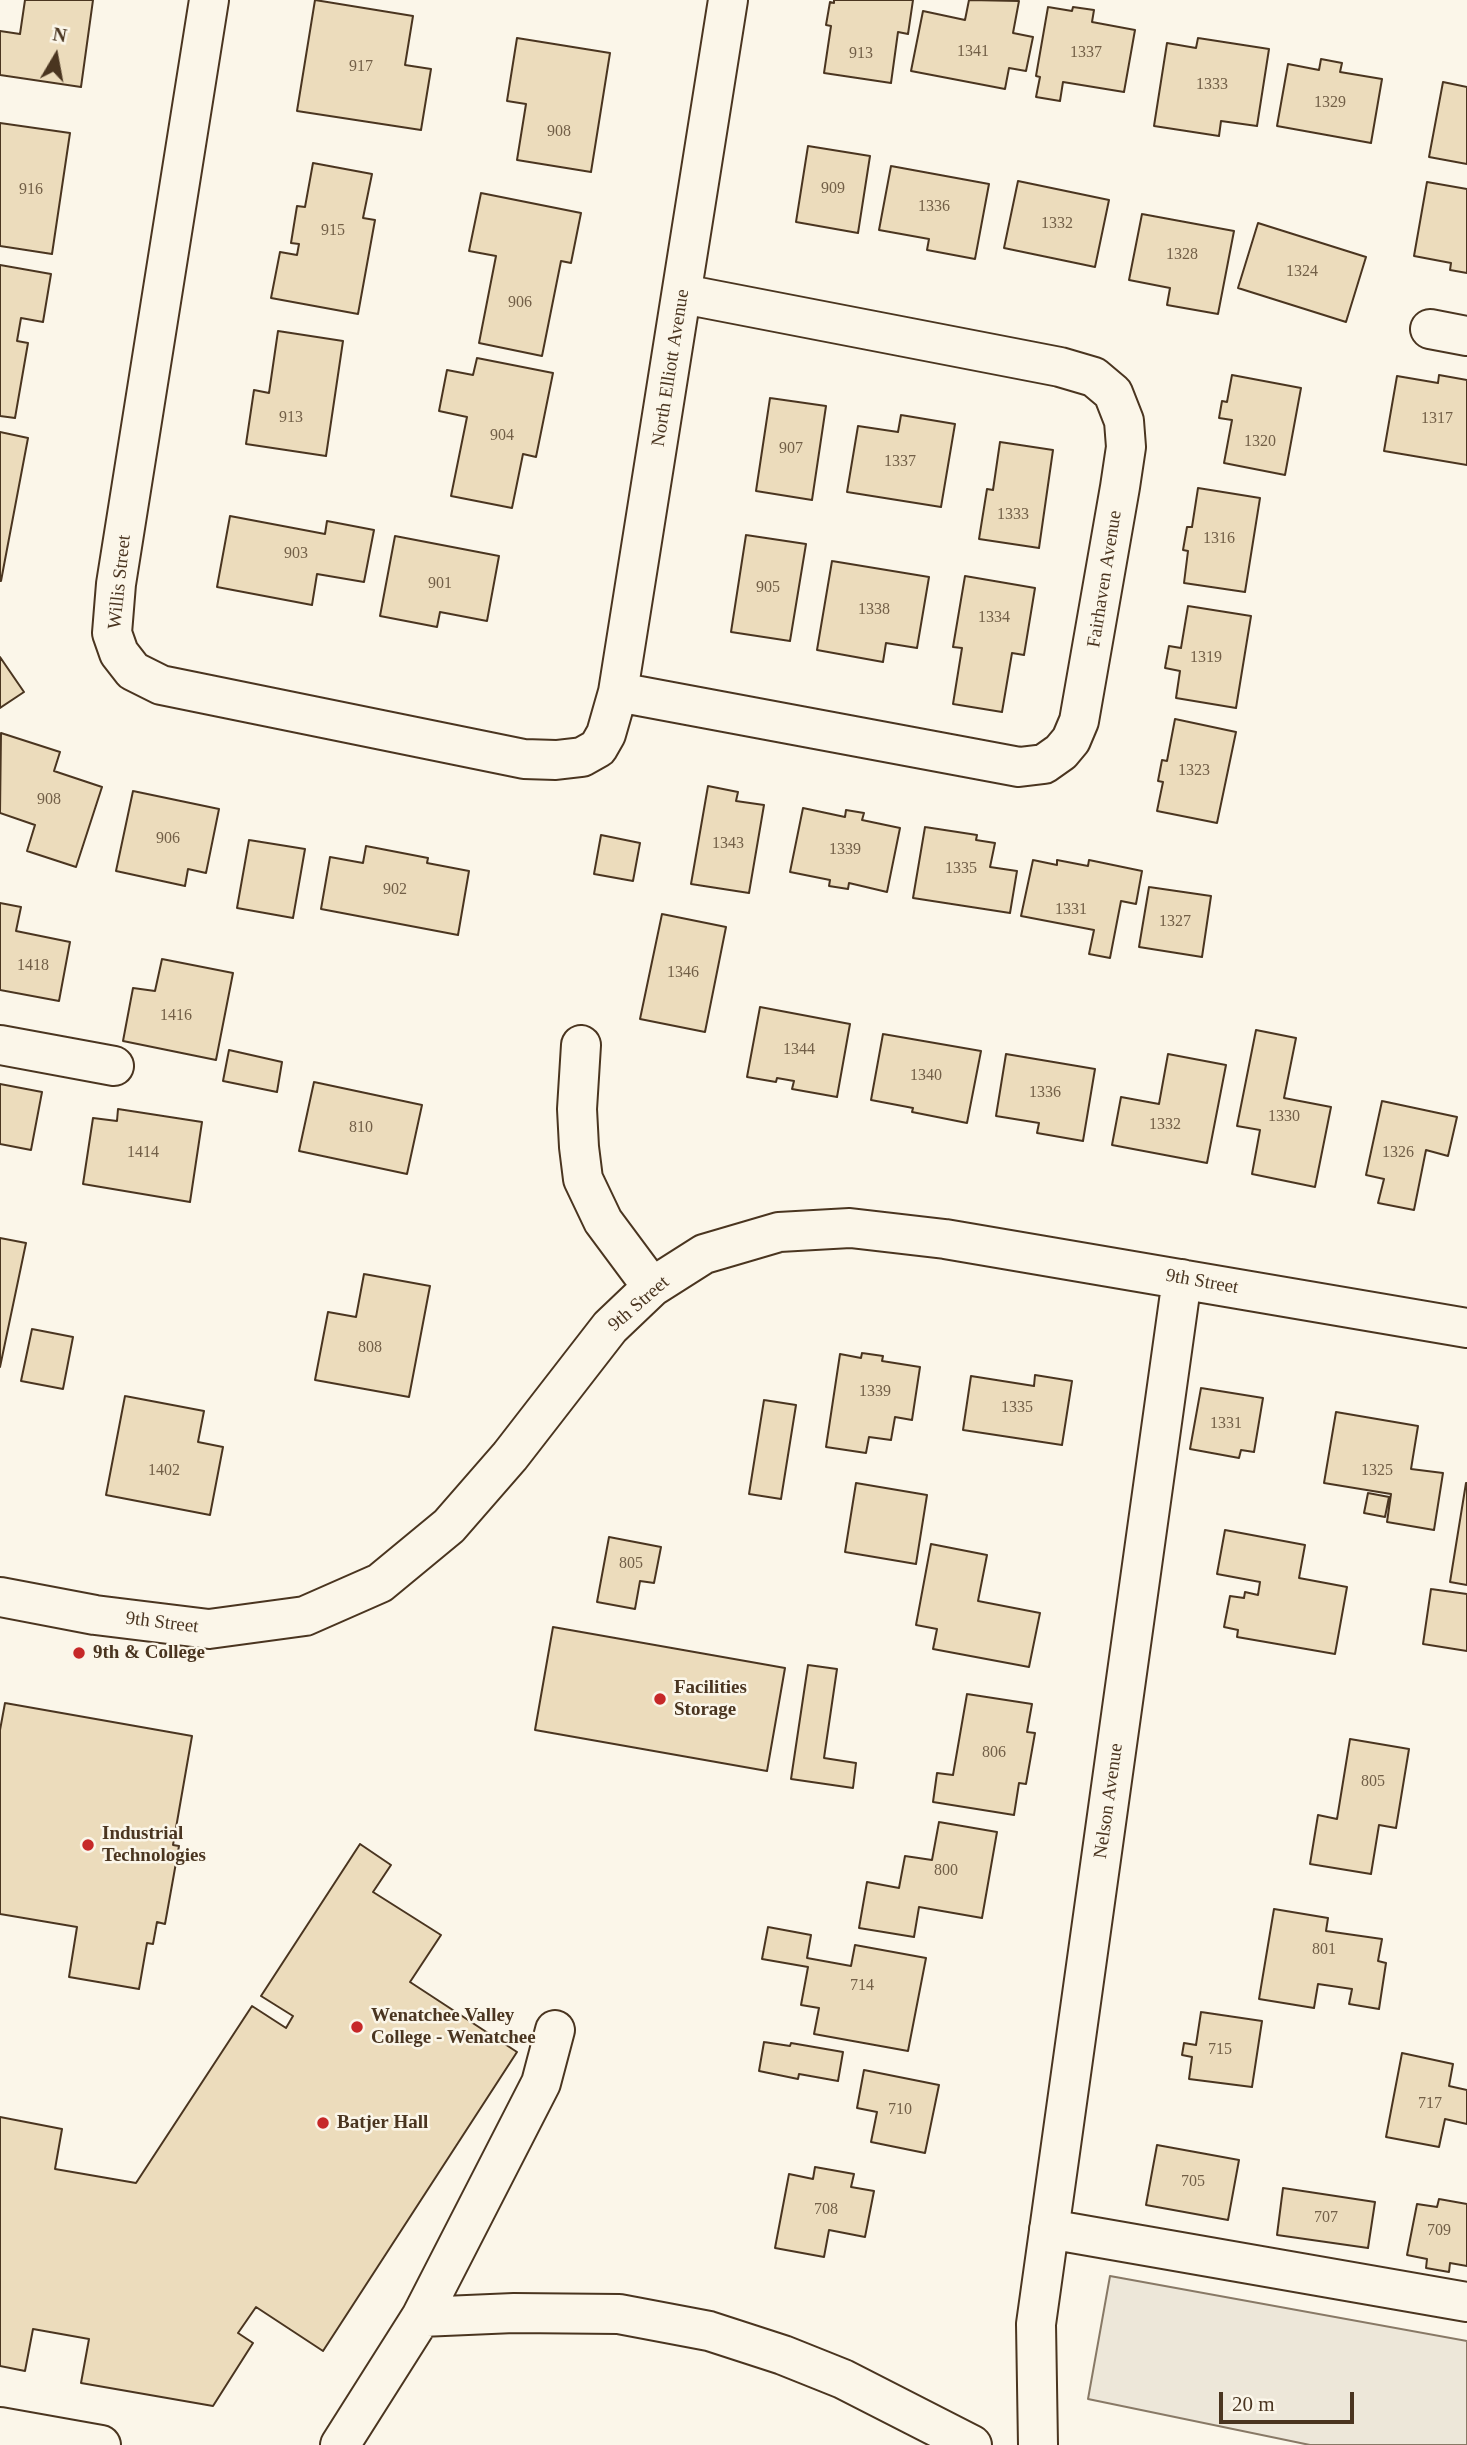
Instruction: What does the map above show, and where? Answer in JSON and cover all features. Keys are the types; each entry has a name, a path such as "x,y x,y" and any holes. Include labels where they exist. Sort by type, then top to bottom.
{"street":[{"name":"Willis Street","path":"209,0 116,584 112,633 119,653 133,671 161,685 524,759 556,760 582,757 598,748 606,734"},
{"name":"North Elliott Avenue","path":"606,734 618,692 728,0"},
{"name":"Fairhaven Avenue","path":"618,692 1019,767 1044,764 1061,751 1079,722 1120,488 1126,447 1124,421 1113,393 1094,377 1060,367 683,294"},
{"path":"1430,329 1467,336"},
{"path":"0,1045 114,1066"},
{"path":"581,1045 577,1109 583,1179 603,1221 652,1287"},
{"name":"9th Street","path":"0,1597 95,1615 209,1629 304,1616 380,1583 449,1526 510,1456 610,1327 652,1287 704,1254 779,1232 850,1228 945,1239 1467,1328"},
{"name":"Nelson Avenue","path":"1038,2445 1036,2324 1182,1279"},
{"path":"340,2445 421,2317 541,2083 555,2030"},
{"path":"1049,2229 1467,2302"},
{"path":"421,2317 514,2313 619,2314 709,2332 783,2355 843,2379 972,2445"},
{"path":"0,2427 61,2442 101,2445"}],"shaded area":[{"path":"1110,2276 1467,2341 1467,2445 1310,2445 1088,2399"}],"building":[{"path":"25,0 93,0 81,87 0,75 0,31 20,34"},
{"path":"315,0 413,16 405,65 431,69 421,130 297,111"},
{"path":"834,0 913,0 908,34 898,32 891,83 824,73 831,26 826,25 830,2 834,3"},
{"path":"969,0 1019,1 1013,33 1033,37 1026,71 1009,68 1005,89 911,71 923,11 965,20"},
{"path":"1048,7 1072,11 1073,7 1094,10 1092,22 1135,30 1124,92 1063,82 1060,101 1036,97 1040,77 1036,76"},
{"path":"517,38 610,53 591,172 517,160 526,104 507,101"},
{"path":"1198,38 1269,49 1257,126 1221,121 1219,136 1154,126 1167,43 1196,48"},
{"path":"1321,59 1342,63 1340,72 1382,79 1371,143 1277,126 1288,64 1319,70"},
{"path":"1443,82 1467,87 1467,164 1429,157"},
{"path":"0,123 70,133 52,254 0,246"},
{"path":"808,146 870,156 858,233 796,222"},
{"path":"313,163 372,174 363,218 375,220 358,314 271,298 280,252 297,255 299,244 291,243 297,206 305,207"},
{"path":"891,166 989,184 975,259 927,250 929,239 879,230"},
{"path":"1018,181 1109,200 1095,267 1004,248"},
{"path":"1427,182 1467,189 1467,273 1450,270 1451,263 1414,256"},
{"path":"481,193 581,213 571,263 561,261 542,356 479,343 496,256 469,251"},
{"path":"1142,214 1234,231 1218,314 1167,305 1170,288 1129,280"},
{"path":"1258,223 1366,257 1346,322 1238,288"},
{"path":"0,265 51,274 43,322 21,318 17,341 28,343 15,418 0,416"},
{"path":"278,331 343,341 326,456 246,444 254,390 269,393"},
{"path":"477,358 553,373 536,457 523,454 512,508 451,496 467,417 439,411 447,370 473,375"},
{"path":"1232,375 1301,388 1285,475 1224,463 1232,420 1219,418 1222,401 1227,402"},
{"path":"1439,375 1467,380 1467,465 1384,451 1397,376 1438,383"},
{"path":"770,398 826,406 812,500 756,491"},
{"path":"901,415 955,424 941,507 847,492 858,426 898,432"},
{"path":"0,432 28,438 1,581 0,581"},
{"path":"1000,442 1053,450 1039,548 979,539 987,489 993,490"},
{"path":"1198,488 1260,498 1245,592 1184,583 1188,551 1183,550 1187,527 1192,527"},
{"path":"230,516 325,534 327,521 374,530 364,582 317,574 312,605 217,587"},
{"path":"746,535 806,544 790,641 731,632"},
{"path":"395,536 499,556 487,621 440,612 437,627 380,616"},
{"path":"832,561 929,577 917,648 886,643 883,662 817,650"},
{"path":"965,576 1035,588 1024,655 1012,653 1002,712 953,704 962,648 953,647"},
{"path":"1188,606 1251,616 1236,708 1176,698 1180,671 1165,668 1169,646 1181,648"},
{"path":"0,657 24,692 0,708"},
{"path":"1175,719 1236,732 1217,823 1157,811 1163,782 1158,781 1162,760 1167,761"},
{"path":"1,733 60,752 54,771 102,787 76,867 27,851 35,825 0,813"},
{"path":"708,786 738,792 736,801 764,805 749,893 691,884"},
{"path":"133,791 219,809 206,873 188,869 185,886 116,871"},
{"path":"803,808 845,817 846,810 864,813 862,820 900,828 887,892 849,883 848,889 829,886 830,880 790,872"},
{"path":"925,827 977,835 976,840 995,843 990,867 1017,871 1010,913 913,898"},
{"path":"601,835 640,843 633,881 594,874"},
{"path":"249,840 305,849 293,918 237,908"},
{"path":"366,846 428,858 427,863 469,871 458,935 321,909 330,857 363,863"},
{"path":"1033,860 1057,865 1057,860 1088,866 1089,860 1142,871 1136,904 1121,901 1110,958 1089,954 1094,930 1021,916"},
{"path":"1149,887 1211,896 1202,957 1139,947"},
{"path":"0,903 21,907 16,931 70,942 59,1001 0,990"},
{"path":"662,914 726,927 705,1032 640,1019"},
{"path":"162,959 233,973 216,1060 123,1041 133,988 155,991"},
{"path":"760,1007 850,1024 837,1097 792,1089 794,1081 777,1078 776,1082 747,1077"},
{"path":"1256,1030 1296,1038 1284,1098 1331,1107 1315,1187 1252,1174 1260,1130 1237,1126"},
{"path":"883,1034 981,1051 967,1123 912,1112 913,1108 871,1100"},
{"path":"229,1050 282,1062 277,1092 223,1081"},
{"path":"1006,1054 1095,1069 1083,1141 1037,1133 1039,1123 996,1116"},
{"path":"1168,1054 1226,1065 1207,1163 1112,1145 1121,1097 1159,1104"},
{"path":"314,1082 422,1105 407,1174 299,1151"},
{"path":"0,1084 42,1092 31,1150 0,1144"},
{"path":"1382,1101 1457,1117 1448,1156 1426,1150 1414,1210 1378,1203 1384,1179 1366,1175"},
{"path":"118,1109 202,1122 190,1202 83,1184 93,1118 117,1121"},
{"path":"0,1238 26,1243 0,1367"},
{"path":"364,1274 430,1286 409,1397 315,1380 328,1312 356,1317"},
{"path":"32,1329 73,1337 63,1389 21,1381"},
{"path":"862,1353 883,1356 882,1361 920,1367 912,1420 895,1417 891,1440 869,1437 866,1453 826,1447 840,1354 861,1358"},
{"path":"1035,1375 1072,1381 1062,1445 963,1430 971,1376 1034,1386"},
{"path":"1201,1388 1263,1398 1254,1452 1241,1450 1239,1458 1190,1449"},
{"path":"125,1396 204,1411 198,1442 223,1447 210,1515 106,1495"},
{"path":"764,1400 796,1405 781,1499 749,1494"},
{"path":"1336,1412 1418,1426 1411,1469 1443,1473 1434,1530 1387,1522 1391,1494 1324,1483"},
{"path":"856,1483 927,1495 916,1564 845,1552"},
{"path":"1467,1483 1467,1585 1450,1582"},
{"path":"1368,1493 1389,1497 1385,1517 1364,1513"},
{"path":"1225,1530 1305,1545 1299,1578 1347,1587 1335,1654 1237,1637 1238,1630 1224,1627 1230,1596 1244,1598 1245,1592 1258,1595 1260,1582 1217,1574"},
{"path":"609,1537 661,1547 654,1583 640,1581 635,1609 597,1602"},
{"path":"931,1544 987,1555 978,1601 1040,1613 1029,1667 933,1649 937,1629 916,1625"},
{"path":"1431,1589 1467,1594 1467,1651 1423,1644"},
{"name":"Facilities Storage","path":"553,1627 785,1668 767,1771 535,1730"},
{"path":"808,1665 837,1669 824,1758 856,1763 853,1788 791,1779"},
{"path":"967,1694 1032,1704 1027,1732 1035,1733 1026,1784 1019,1783 1014,1815 933,1802 937,1773 953,1775"},
{"name":"Industrial Technologies","path":"5,1703 192,1736 173,1845 179,1846 165,1924 157,1922 153,1944 147,1943 139,1989 69,1977 77,1927 0,1914 0,1730"},
{"path":"1350,1739 1409,1749 1396,1828 1379,1825 1371,1874 1310,1864 1318,1815 1337,1819"},
{"path":"939,1822 997,1832 982,1918 919,1907 914,1937 859,1928 867,1882 899,1888 905,1856 932,1860"},
{"name":"Batjer Hall","path":"360,1844 391,1865 373,1892 441,1935 410,1982 517,2052 323,2351 256,2307 238,2333 253,2343 213,2406 81,2383 89,2339 33,2329 25,2371 0,2366 0,2117 62,2129 55,2169 136,2183 252,2006 286,2028 293,2016 261,1996"},
{"path":"1274,1909 1328,1918 1326,1931 1382,1939 1378,1961 1386,1963 1379,2009 1349,2004 1352,1989 1318,1984 1314,2008 1259,1999"},
{"path":"768,1927 811,1935 807,1958 851,1966 855,1945 926,1958 908,2051 814,2034 819,2008 801,2005 808,1967 762,1959"},
{"path":"1201,2012 1262,2021 1252,2087 1189,2079 1192,2057 1182,2055 1184,2043 1196,2045"},
{"path":"764,2042 790,2046 791,2043 843,2052 838,2081 799,2074 798,2079 759,2071"},
{"path":"1402,2053 1453,2064 1449,2086 1467,2090 1467,2124 1445,2119 1439,2147 1386,2137"},
{"path":"864,2070 939,2085 925,2153 871,2142 877,2112 857,2108"},
{"path":"1157,2145 1239,2160 1228,2220 1146,2205"},
{"path":"815,2167 854,2174 851,2187 874,2191 865,2237 829,2230 824,2257 775,2248 789,2174 813,2179"},
{"path":"1283,2188 1375,2202 1368,2248 1277,2235"},
{"path":"1439,2199 1467,2204 1467,2266 1450,2263 1449,2272 1426,2268 1427,2259 1407,2255 1417,2204 1437,2207"}],"place":[{"name":"9th & College","path":"79,1653"},
{"name":"Facilities Storage","path":"660,1699"},
{"name":"Industrial Technologies","path":"88,1845"},
{"name":"Wenatchee Valley College - Wenatchee","path":"357,2027"},
{"name":"Batjer Hall","path":"323,2123"}]}
